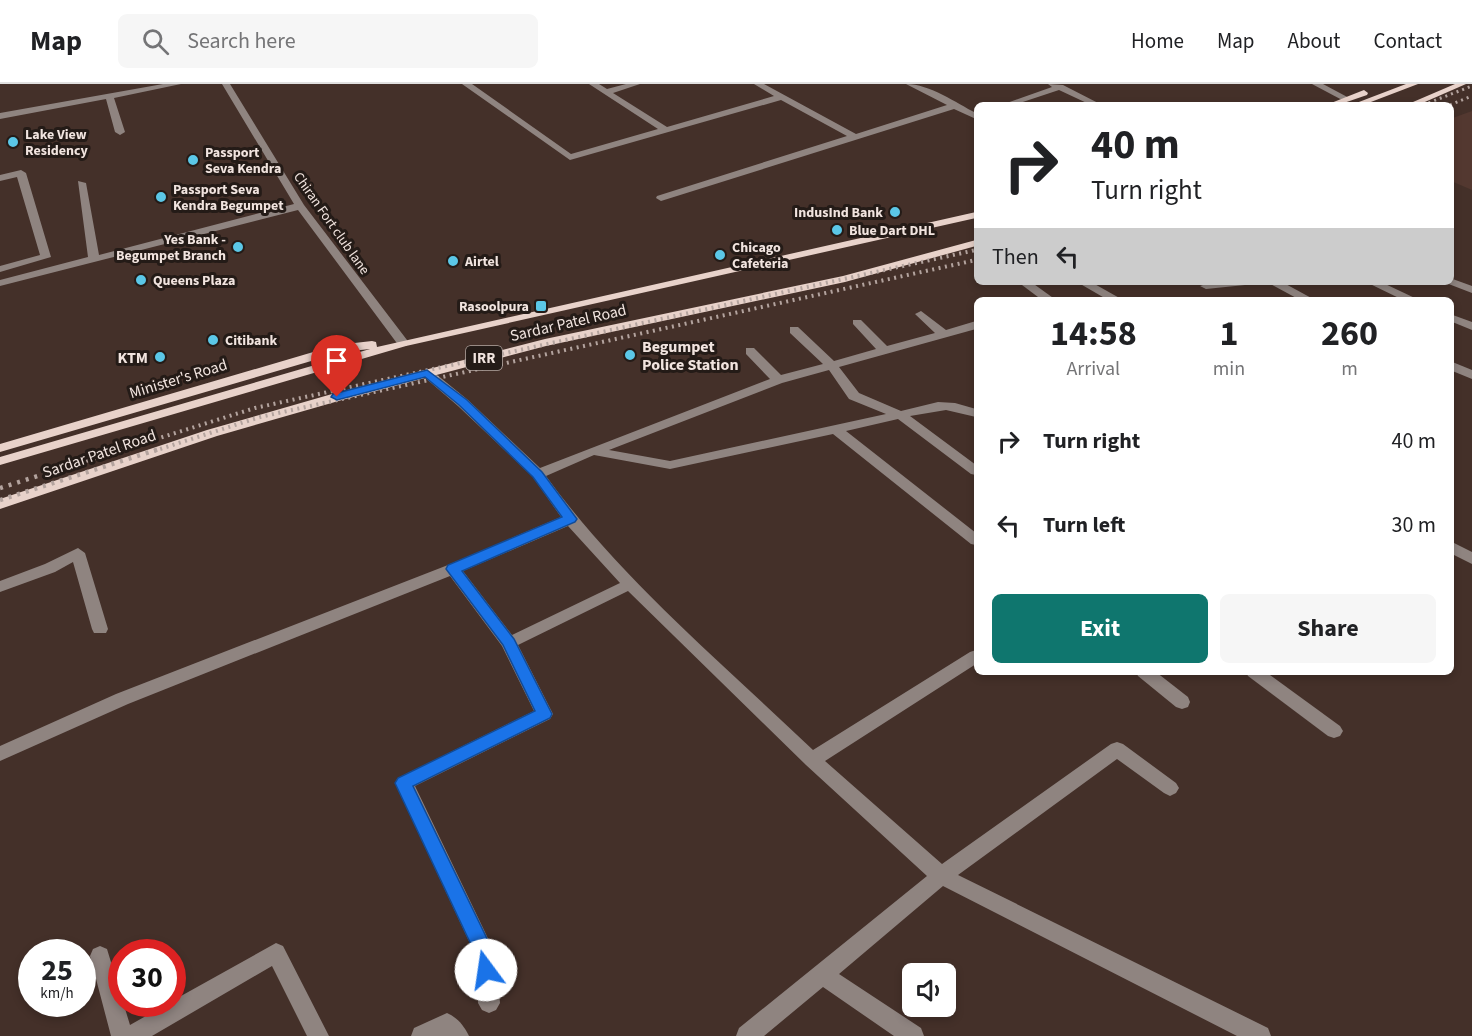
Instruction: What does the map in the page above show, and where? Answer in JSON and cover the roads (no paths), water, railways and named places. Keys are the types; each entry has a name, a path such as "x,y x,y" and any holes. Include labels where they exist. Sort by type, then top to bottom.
{"main road":[{"path":"1338,102 1388,84"},
{"path":"1363,102 1414,84"},
{"path":"1393,102 1437,84 1472,87"},
{"path":"1418,102 1460,85"},
{"name":"Sardar Patel Road","path":"0,461 403,344 974,215"},
{"name":"Sardar Patel Road","path":"0,504 212,433 427,373 545,343 845,279 974,244"},
{"name":"Minister's Road","path":"0,448 341,348 403,344"}],"street":[{"path":"0,116 109,96 131,88 177,84"},
{"name":"Chiran Fort club lane","path":"226,84 300,206 403,344"},
{"path":"466,84 570,158 782,97"},
{"path":"593,84 666,130"},
{"path":"605,92 636,84"},
{"path":"758,84 857,138"},
{"path":"910,84 974,114"},
{"path":"1316,84 1347,99"},
{"path":"1013,102 1056,86 1091,102"},
{"path":"109,96 120,132"},
{"path":"661,198 957,105"},
{"path":"0,178 21,173 46,257 0,268"},
{"path":"81,183 94,259"},
{"path":"0,283 300,206"},
{"path":"185,231 199,232"},
{"path":"1454,283 1472,290"},
{"path":"1028,285 1046,297"},
{"path":"1089,285 1111,297"},
{"path":"1206,286 1216,285"},
{"path":"1277,285 1292,296"},
{"path":"1379,285 1406,297"},
{"path":"921,314 944,334"},
{"path":"1454,319 1472,326"},
{"path":"857,322 884,350"},
{"path":"538,474 778,380 974,326"},
{"path":"794,330 832,365 855,396 900,415 974,470"},
{"path":"750,351 778,380"},
{"path":"1454,367 1469,373"},
{"path":"427,373 463,402 538,474 570,519 630,584 812,760 941,876 1260,1036"},
{"path":"1454,375 1469,373"},
{"path":"592,451 670,465 900,415 938,404 958,406 974,412"},
{"path":"836,429 974,538"},
{"path":"0,754 122,699 453,569 570,519"},
{"path":"1454,548 1472,559"},
{"path":"0,587 50,568 78,553 100,629"},
{"path":"453,569 509,643 544,714 404,783 484,953 489,1003"},
{"path":"509,643 630,584"},
{"path":"812,760 974,657"},
{"path":"1148,675 1182,702"},
{"path":"1258,675 1334,731"},
{"path":"747,1036 941,876 1117,749 1170,788"},
{"path":"131,1036 276,952 318,1036"},
{"path":"100,956 122,1036"},
{"path":"822,975 913,1036"},
{"path":"422,1036 447,1024 458,1036"}],"railway":[{"path":"1431,102 1472,86"},
{"path":"1454,103 1472,96"},
{"path":"118,451 255,408 974,250"},
{"path":"154,451 260,417 974,260"},
{"path":"0,488 123,449"},
{"path":"0,500 159,449"}],"place":[{"name":"Lake View Residency","path":"13,142"},
{"name":"Passport Seva Kendra","path":"193,160"},
{"name":"Passport Seva Kendra Begumpet","path":"161,197"},
{"name":"IndusInd Bank","path":"895,212"},
{"name":"Blue Dart DHL","path":"837,230"},
{"name":"Yes Bank - Begumpet Branch","path":"238,247"},
{"name":"Chicago Cafeteria","path":"720,255"},
{"name":"Airtel","path":"453,261"},
{"name":"Queens Plaza","path":"141,280"},
{"name":"Rasoolpura","path":"541,306"},
{"name":"Citibank","path":"213,340"},
{"name":"Begumpet Police Station","path":"630,355"},
{"name":"KTM","path":"160,357"}]}
